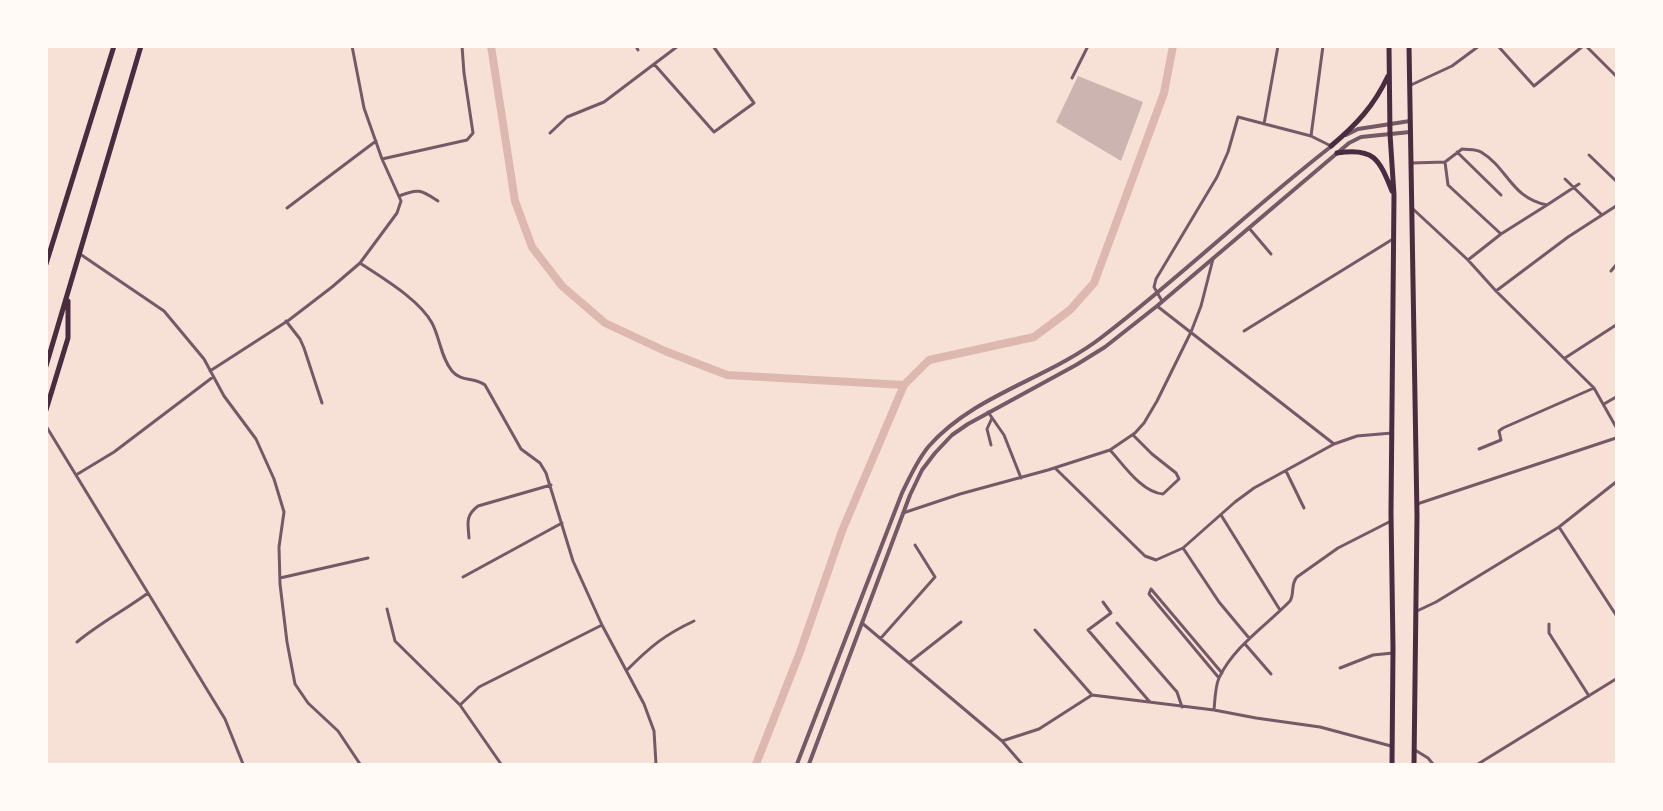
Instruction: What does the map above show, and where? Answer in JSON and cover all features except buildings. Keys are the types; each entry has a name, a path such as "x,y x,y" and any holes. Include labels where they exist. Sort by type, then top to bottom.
{"main road":[{"path":"46,264 114,46"},
{"path":"46,366 141,46"},
{"path":"1389,46 1389,123 1394,195 1391,521 1392,765"},
{"path":"1409,46 1417,504 1414,765"},
{"path":"1331,146 1356,125 1390,73"},
{"path":"1337,153 1353,150 1370,155 1383,170 1394,195"},
{"path":"46,250 55,234"},
{"path":"46,411 68,338 68,295"}],"street":[{"path":"210,371 286,321 332,287 360,263 397,213 401,201 382,159 364,108 352,46"},
{"path":"382,159 467,140 471,137 462,46"},
{"path":"550,133 567,117 604,102 678,46"},
{"path":"654,64 714,132 754,103 713,46"},
{"path":"1072,78 1088,46"},
{"path":"1264,124 1278,46"},
{"path":"1311,136 1323,46"},
{"path":"1409,86 1452,66 1479,46"},
{"path":"1498,46 1534,86 1584,46 1617,76"},
{"path":"1162,301 1154,287 1156,279 1217,177 1228,152 1238,117 1311,136 1331,146"},
{"path":"797,765 902,493 915,465 929,447 948,428 969,413 1100,339 1345,136 1358,129 1410,121"},
{"path":"809,765 902,513 922,470 934,453 952,435 988,412 1105,347 1157,306 1349,143 1361,137 1410,132"},
{"path":"287,208 376,141"},
{"path":"1410,163 1445,162 1462,149 1479,151 1521,194 1535,203 1547,206"},
{"path":"1457,153 1501,195"},
{"path":"1589,155 1617,181"},
{"path":"1445,162 1448,185 1501,234"},
{"path":"1565,179 1602,215"},
{"path":"1468,260 1501,234 1579,184"},
{"path":"399,196 414,190 422,191 438,201"},
{"path":"1496,291 1568,237 1617,206"},
{"path":"1412,207 1468,260 1594,388 1617,427"},
{"path":"1249,228 1271,254"},
{"path":"1244,331 1393,238"},
{"path":"80,255 164,311 204,359 224,396 256,439 274,479 284,512 279,547 280,578 287,642 295,684 308,702 338,731 360,765"},
{"path":"902,513 1110,450 1133,435 1144,423 1157,401 1191,332 1201,306 1212,259"},
{"path":"360,263 424,312 435,330 451,371 458,376 485,385 521,449 540,463 551,485 573,561 602,625 644,704 654,731 656,765"},
{"path":"1611,271 1617,265"},
{"path":"1157,306 1334,444"},
{"path":"286,321 300,339 322,403"},
{"path":"1565,358 1617,325"},
{"path":"76,475 114,452 213,377"},
{"path":"1479,449 1501,440 1499,431 1503,428 1594,388"},
{"path":"1604,404 1617,397"},
{"path":"988,412 1004,435 1021,477"},
{"path":"991,445 987,429 992,418"},
{"path":"46,426 225,719 243,765"},
{"path":"1055,468 1148,558 1159,560 1183,548 1254,488 1334,444 1357,436 1392,433"},
{"path":"1110,450 1141,484 1156,493 1163,494 1179,480 1176,473 1133,435"},
{"path":"1417,504 1617,438"},
{"path":"1286,471 1304,508"},
{"path":"1417,611 1436,603 1558,527 1617,482"},
{"path":"469,538 468,519 470,512 478,506 551,485"},
{"path":"1221,515 1280,610"},
{"path":"1214,710 1219,678 1245,644 1293,597 1293,582 1297,577 1338,548 1391,521"},
{"path":"463,576 562,523"},
{"path":"1558,527 1617,615"},
{"path":"881,638 935,577 915,545"},
{"path":"1183,548 1219,602 1250,639"},
{"path":"280,578 368,558"},
{"path":"1219,678 1149,594 1151,589 1222,674"},
{"path":"77,642 97,625 126,609 148,593"},
{"path":"1103,602 1111,613 1088,630 1150,702"},
{"path":"387,609 395,641 460,705 501,765"},
{"path":"627,670 668,633 693,621"},
{"path":"910,662 961,622"},
{"path":"862,623 1002,741 1022,765"},
{"path":"1117,623 1177,692 1182,707"},
{"path":"1549,624 1549,633 1589,696"},
{"path":"460,705 479,687 602,625"},
{"path":"1035,630 1092,695"},
{"path":"1190,644 1194,640"},
{"path":"1245,644 1271,674"},
{"path":"1340,668 1373,655 1393,653"},
{"path":"1478,765 1617,679"},
{"path":"1002,741 1039,729 1092,695 1214,710 1320,727 1392,746"},
{"path":"1415,750 1428,758 1433,765"}],"waterway":[{"path":"491,46 515,201 532,247 562,286 605,323 665,351 727,375 904,385"},
{"path":"756,764 800,652 842,531 904,385 929,360 1034,337 1070,310 1094,283 1164,93 1173,46"}]}
